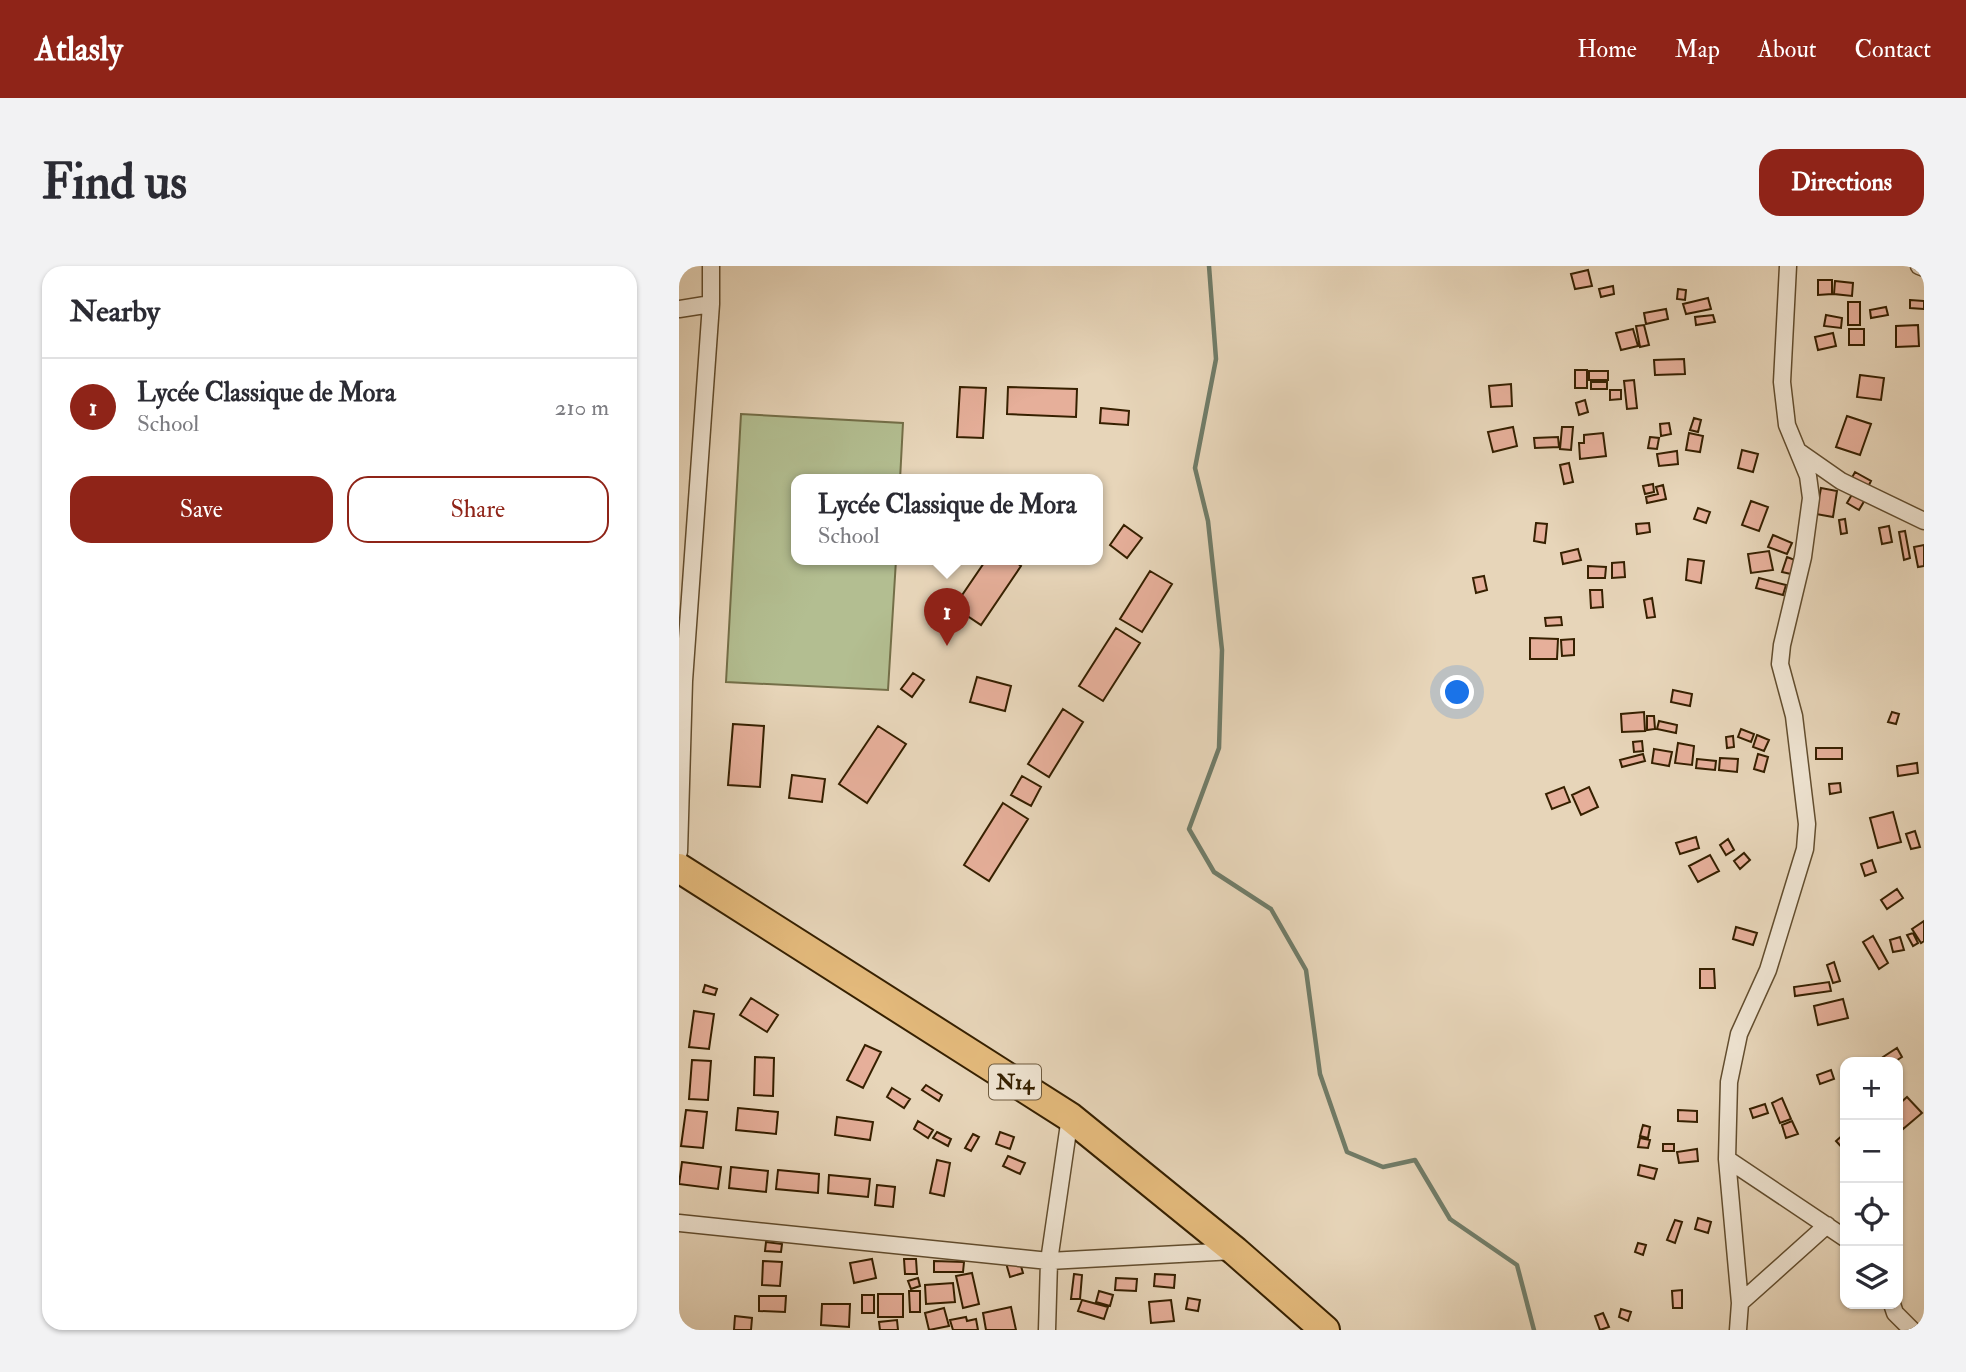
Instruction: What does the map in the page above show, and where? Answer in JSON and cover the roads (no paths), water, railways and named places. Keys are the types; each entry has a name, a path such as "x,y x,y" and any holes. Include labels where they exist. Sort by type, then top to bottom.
{"highway":[{"name":"N14","path":"679,868 1070,1116 1235,1251 1325,1330"}],"street":[{"path":"679,852 682,681 712,266"},
{"path":"1738,1330 1740,1303 1727,1158 1729,1082 1739,1034 1768,970 1805,849 1807,824 1794,716 1780,664 1810,517 1811,498 1808,476 1787,425 1782,382 1788,266"},
{"path":"679,309 711,304"},
{"path":"1798,451 1841,481 1924,520"},
{"path":"1047,1330 1049,1261 1070,1116"},
{"path":"1727,1158 1840,1235"},
{"path":"679,1223 1049,1261 1235,1251"},
{"path":"1740,1303 1826,1225"},
{"path":"1894,1309 1912,1330"}],"waterway":[{"path":"1209,266 1216,359 1195,468 1208,521 1222,650 1219,748 1189,829 1214,872 1271,909 1306,970 1320,1074 1347,1152 1383,1167 1415,1160 1450,1219 1517,1265 1534,1330"}],"place":[{"name":"Lycée Classique de Mora","path":"947,646"}]}
